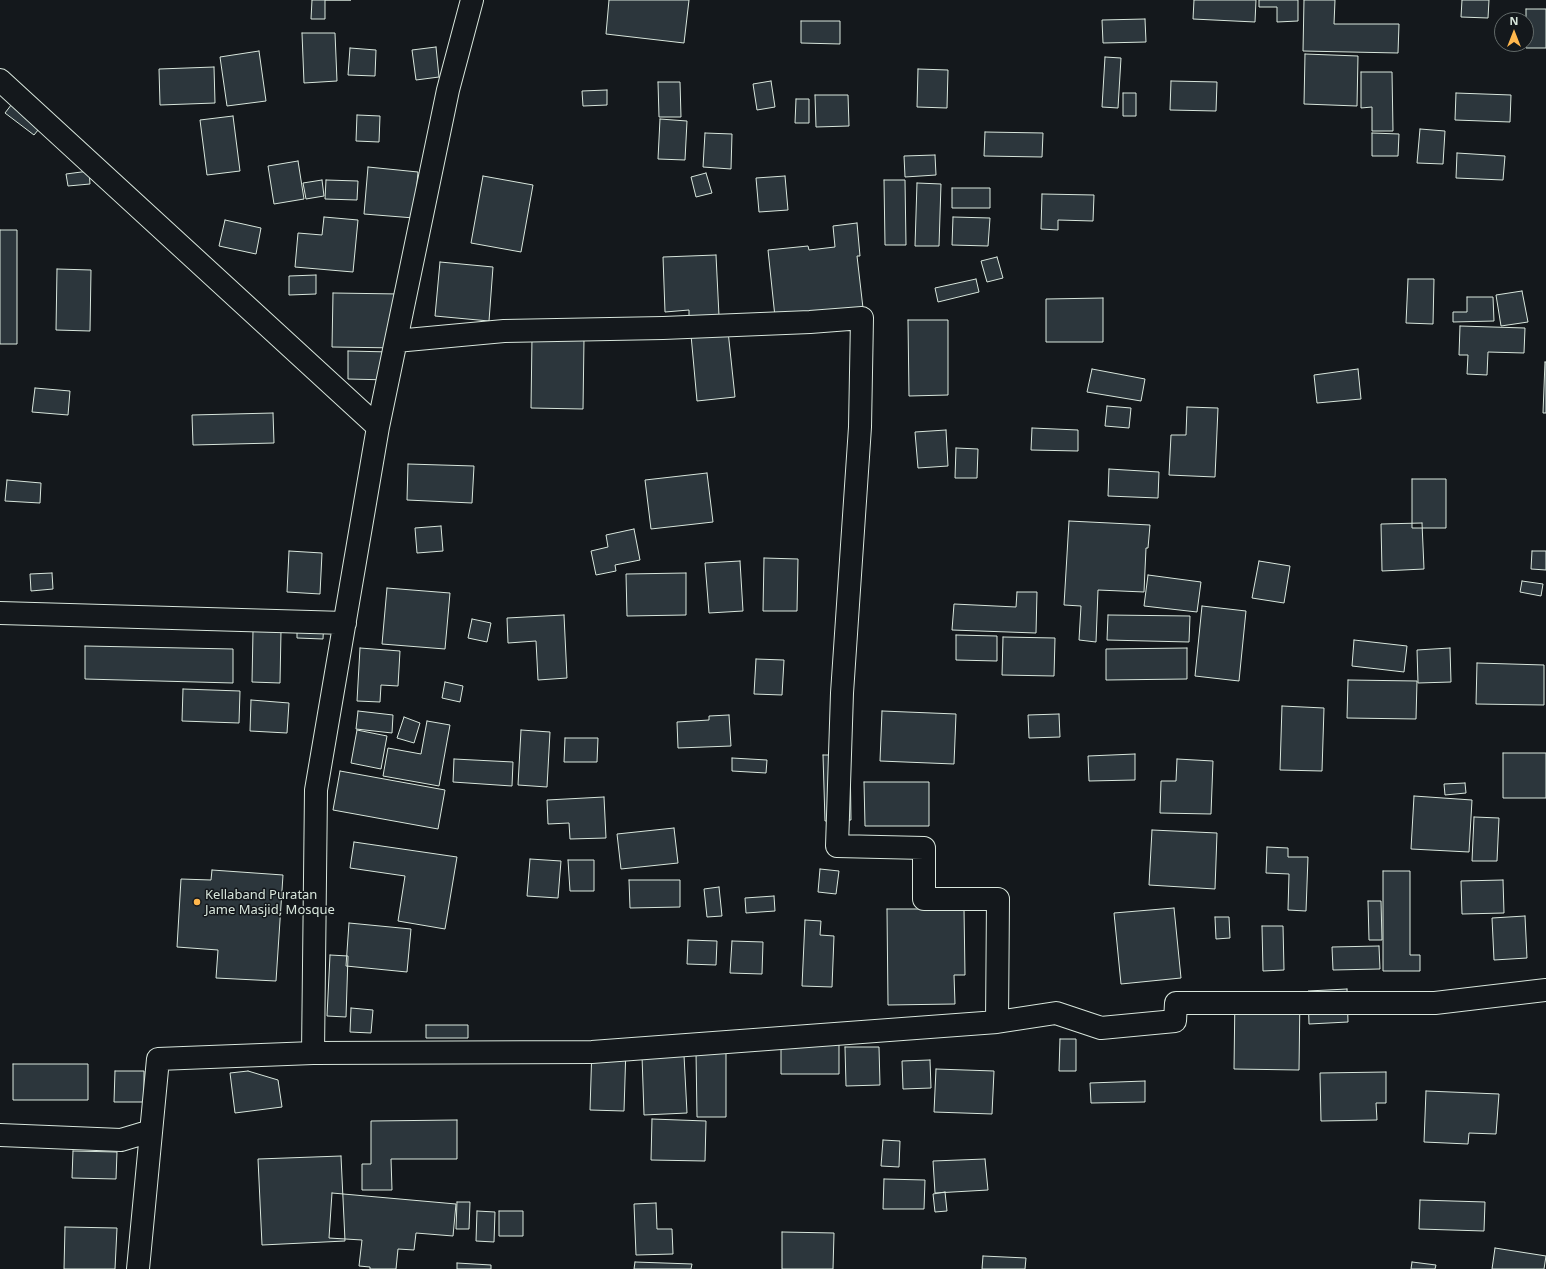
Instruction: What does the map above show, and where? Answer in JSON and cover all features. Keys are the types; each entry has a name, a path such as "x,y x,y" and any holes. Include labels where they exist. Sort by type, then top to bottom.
{"street":[{"path":"313,1053 316,790 378,427 448,90 472,0"},
{"path":"0,80 378,427"},
{"path":"396,341 504,332 663,328 810,322 862,318 860,427 842,693 837,846 924,848 924,899 998,900 997,1022"},
{"path":"0,612 345,623"},
{"path":"138,1269 158,1059 313,1053 592,1052 997,1022 1056,1013 1100,1028 1175,1021 1176,1004 1436,1004 1546,990"},
{"path":"0,1136 121,1140 152,1131"}],"building":[{"path":"312,0 325,0 325,19 311,19"},
{"path":"609,0 689,0 684,43 606,34"},
{"path":"1194,0 1256,0 1255,22 1193,19"},
{"path":"1259,0 1298,0 1298,21 1277,22 1277,7 1259,7"},
{"path":"1304,0 1335,0 1334,24 1399,24 1398,53 1303,51"},
{"path":"1462,0 1489,0 1488,18 1461,17"},
{"path":"1526,9 1546,9 1546,48 1534,48 1534,12 1526,12"},
{"path":"1145,19 1146,42 1103,43 1102,20"},
{"path":"801,21 840,21 840,44 801,43"},
{"path":"302,33 335,33 337,81 304,83"},
{"path":"436,47 439,77 416,80 412,50"},
{"path":"350,48 376,50 375,76 348,75"},
{"path":"259,51 266,101 227,106 220,57"},
{"path":"1305,54 1358,56 1357,106 1304,104"},
{"path":"1105,57 1121,58 1118,108 1102,107"},
{"path":"214,67 215,103 160,105 159,69"},
{"path":"918,69 948,70 947,108 917,107"},
{"path":"1361,72 1392,72 1393,131 1372,131 1372,107 1361,108"},
{"path":"771,81 775,107 757,110 753,84"},
{"path":"1171,81 1217,82 1216,111 1170,110"},
{"path":"658,82 680,82 681,117 659,117"},
{"path":"607,90 607,105 583,106 582,91"},
{"path":"1123,93 1136,93 1136,116 1123,116"},
{"path":"1456,93 1511,95 1510,122 1455,120"},
{"path":"815,95 848,95 849,126 816,127"},
{"path":"18,96 47,119 34,135 5,113"},
{"path":"796,99 809,99 809,123 795,123"},
{"path":"357,115 380,116 379,142 356,141"},
{"path":"233,116 240,171 207,175 200,120"},
{"path":"660,119 687,121 685,160 658,159"},
{"path":"1420,129 1445,131 1443,164 1417,163"},
{"path":"985,132 1043,133 1042,157 984,156"},
{"path":"705,133 732,134 731,169 703,167"},
{"path":"1372,133 1399,134 1398,156 1372,156"},
{"path":"1457,153 1505,156 1503,180 1456,178"},
{"path":"935,155 936,175 905,177 904,156"},
{"path":"298,161 304,199 274,204 268,166"},
{"path":"368,167 418,172 414,218 364,214"},
{"path":"89,171 90,184 68,186 66,174"},
{"path":"706,173 712,193 696,197 691,177"},
{"path":"483,176 533,185 521,252 471,243"},
{"path":"785,176 788,210 759,212 756,178"},
{"path":"322,180 324,196 306,199 303,183"},
{"path":"326,180 358,181 357,200 325,199"},
{"path":"884,180 905,180 906,245 885,245"},
{"path":"917,183 941,184 939,246 915,246"},
{"path":"952,188 990,188 990,208 952,208"},
{"path":"1042,194 1094,195 1093,221 1058,220 1058,230 1041,229"},
{"path":"324,217 358,220 353,272 295,267 298,233 322,235"},
{"path":"953,217 990,218 988,246 952,245"},
{"path":"225,220 261,228 256,254 219,246"},
{"path":"857,223 860,256 857,256 863,308 775,317 768,250 808,246 809,250 835,247 833,226"},
{"path":"0,230 17,230 17,344 0,344"},
{"path":"716,255 719,316 689,317 689,310 665,312 663,257"},
{"path":"997,257 1003,278 987,282 981,261"},
{"path":"440,262 493,267 489,321 435,316"},
{"path":"57,269 91,270 90,331 56,330"},
{"path":"316,275 316,294 289,295 289,276"},
{"path":"976,279 979,292 938,302 935,288"},
{"path":"1408,279 1434,279 1433,324 1406,323"},
{"path":"1522,291 1528,322 1501,326 1496,295"},
{"path":"333,293 399,294 398,348 332,347"},
{"path":"1467,297 1493,297 1494,321 1453,322 1453,312 1467,312"},
{"path":"1103,298 1103,342 1046,342 1046,299"},
{"path":"908,320 948,320 948,395 909,396"},
{"path":"1460,326 1525,328 1524,353 1488,352 1487,375 1467,374 1468,355 1459,355"},
{"path":"728,331 735,397 697,401 691,335"},
{"path":"532,338 584,339 583,409 531,408"},
{"path":"348,351 391,352 390,380 348,379"},
{"path":"1545,362 1546,413 1543,413"},
{"path":"1092,369 1145,379 1141,401 1087,392"},
{"path":"1358,369 1361,399 1317,403 1314,375"},
{"path":"35,388 70,391 68,415 32,412"},
{"path":"1107,406 1131,408 1129,428 1105,426"},
{"path":"1187,407 1218,408 1215,477 1169,475 1171,435 1186,435"},
{"path":"273,413 274,443 193,445 192,415"},
{"path":"1032,428 1078,430 1078,451 1031,450"},
{"path":"946,430 948,466 918,468 915,432"},
{"path":"956,448 978,449 977,478 955,478"},
{"path":"408,464 474,466 472,503 407,500"},
{"path":"1109,469 1159,472 1158,498 1108,496"},
{"path":"707,473 713,522 651,529 645,480"},
{"path":"1412,479 1446,479 1446,528 1412,528"},
{"path":"7,480 41,483 40,503 5,501"},
{"path":"1069,521 1150,525 1148,548 1146,548 1144,592 1098,590 1096,642 1079,640 1081,606 1064,605"},
{"path":"1422,523 1424,569 1382,571 1381,524"},
{"path":"441,526 443,551 417,553 415,528"},
{"path":"634,529 640,560 615,565 616,571 596,575 591,551 608,547 606,535"},
{"path":"289,551 322,553 320,594 287,592"},
{"path":"1532,551 1546,551 1546,570 1531,569"},
{"path":"764,558 798,559 797,611 763,611"},
{"path":"740,561 743,611 709,613 705,563"},
{"path":"1259,561 1290,566 1284,603 1252,598"},
{"path":"52,573 53,589 31,591 30,574"},
{"path":"686,573 686,615 627,616 626,574"},
{"path":"1148,575 1201,582 1197,612 1144,606"},
{"path":"1522,581 1543,584 1541,596 1520,592"},
{"path":"387,588 450,593 445,649 382,644"},
{"path":"1017,592 1037,592 1036,633 952,630 954,604 1016,607"},
{"path":"1202,606 1246,611 1239,681 1195,676"},
{"path":"564,615 567,678 538,680 536,641 508,643 507,618"},
{"path":"1108,615 1190,616 1189,642 1107,640"},
{"path":"297,617 324,618 323,639 297,638"},
{"path":"472,619 491,623 487,642 468,638"},
{"path":"253,631 281,631 280,683 252,682"},
{"path":"956,635 997,636 997,661 956,660"},
{"path":"1003,637 1055,638 1054,676 1002,675"},
{"path":"1354,640 1407,646 1404,672 1352,666"},
{"path":"85,646 233,649 233,683 85,679"},
{"path":"360,648 400,651 398,686 381,685 380,702 357,701"},
{"path":"1187,648 1187,679 1106,680 1106,649"},
{"path":"1450,648 1451,682 1418,683 1417,650"},
{"path":"756,659 784,660 782,695 754,694"},
{"path":"1477,663 1544,665 1544,705 1476,704"},
{"path":"1348,680 1417,681 1416,719 1347,718"},
{"path":"445,682 463,686 460,702 442,698"},
{"path":"183,689 240,691 239,723 182,721"},
{"path":"251,700 289,703 287,733 250,731"},
{"path":"1282,706 1324,708 1322,771 1280,770"},
{"path":"358,711 393,715 392,733 356,729"},
{"path":"882,711 956,714 954,764 880,761"},
{"path":"1059,714 1060,737 1029,738 1028,715"},
{"path":"729,715 731,746 678,748 677,722 709,720 709,716"},
{"path":"404,717 420,723 414,743 397,738"},
{"path":"427,721 450,725 439,786 383,776 388,748 421,754"},
{"path":"357,730 387,736 381,769 351,763"},
{"path":"521,730 550,732 547,787 518,785"},
{"path":"565,738 598,738 597,762 564,762"},
{"path":"1503,753 1546,753 1546,798 1503,798"},
{"path":"1135,754 1135,780 1089,781 1088,756"},
{"path":"823,755 850,755 851,820 825,821"},
{"path":"732,758 767,760 766,773 732,771"},
{"path":"454,759 513,762 512,786 453,782"},
{"path":"1177,759 1213,761 1211,814 1160,813 1161,781 1176,781"},
{"path":"340,771 445,790 438,829 333,810"},
{"path":"864,782 929,782 929,826 865,826"},
{"path":"1465,783 1466,793 1445,795 1444,784"},
{"path":"1414,796 1472,800 1469,852 1411,849"},
{"path":"604,797 606,838 570,839 569,823 548,824 547,800"},
{"path":"1474,817 1499,818 1497,861 1472,861"},
{"path":"674,828 678,863 621,869 617,834"},
{"path":"1152,830 1217,833 1215,889 1149,885"},
{"path":"354,842 457,857 445,929 398,921 405,876 350,868"},
{"path":"1267,847 1288,848 1288,857 1308,857 1306,911 1288,910 1289,874 1266,873"},
{"path":"530,859 561,861 558,898 527,896"},
{"path":"568,860 594,860 594,891 570,891"},
{"path":"820,869 839,871 836,894 818,892"},
{"path":"212,870 283,875 276,981 216,978 218,950 177,947 181,879 211,880"},
{"path":"1383,871 1410,871 1410,955 1420,955 1420,971 1383,971"},
{"path":"629,880 680,880 680,907 630,908"},
{"path":"1503,880 1504,913 1462,914 1461,881"},
{"path":"719,887 722,916 707,917 704,889"},
{"path":"774,896 775,911 746,913 745,898"},
{"path":"1368,901 1381,901 1382,940 1369,940"},
{"path":"1174,908 1181,978 1121,984 1114,913"},
{"path":"887,909 964,909 965,975 954,975 955,1004 888,1005"},
{"path":"1525,916 1527,958 1494,960 1492,918"},
{"path":"1215,917 1229,917 1230,938 1216,939"},
{"path":"805,920 821,921 820,935 834,936 832,987 802,986"},
{"path":"349,923 411,929 407,972 346,966"},
{"path":"1262,926 1283,926 1284,970 1263,971"},
{"path":"688,940 717,941 716,965 687,964"},
{"path":"732,941 763,942 762,974 730,973"},
{"path":"1379,946 1380,969 1333,970 1332,947"},
{"path":"330,955 348,956 346,1017 327,1016"},
{"path":"1347,989 1348,1022 1309,1024 1308,991"},
{"path":"1235,993 1300,994 1299,1070 1234,1069"},
{"path":"351,1008 373,1010 371,1033 350,1032"},
{"path":"426,1025 468,1025 468,1038 426,1038"},
{"path":"781,1034 839,1034 839,1074 781,1074"},
{"path":"1060,1039 1076,1039 1076,1071 1059,1071"},
{"path":"592,1047 626,1047 624,1111 590,1110"},
{"path":"845,1047 879,1047 880,1085 846,1086"},
{"path":"696,1051 726,1051 726,1117 697,1117"},
{"path":"684,1055 687,1113 644,1115 642,1056"},
{"path":"930,1060 931,1088 903,1089 902,1061"},
{"path":"13,1064 88,1064 88,1100 13,1100"},
{"path":"936,1069 994,1071 992,1114 934,1112"},
{"path":"115,1071 144,1071 144,1102 114,1102"},
{"path":"248,1071 278,1080 282,1107 235,1113 230,1073"},
{"path":"1386,1072 1386,1103 1376,1103 1377,1120 1321,1121 1320,1073"},
{"path":"1145,1081 1145,1102 1091,1103 1090,1083"},
{"path":"1426,1091 1499,1094 1496,1134 1469,1133 1468,1144 1424,1142"},
{"path":"652,1119 706,1121 705,1161 651,1160"},
{"path":"457,1120 457,1159 391,1159 392,1190 362,1190 362,1164 371,1164 371,1121"},
{"path":"883,1140 900,1141 899,1167 881,1166"},
{"path":"73,1151 117,1152 116,1179 72,1178"},
{"path":"341,1156 345,1241 262,1245 258,1159"},
{"path":"985,1159 988,1190 935,1193 933,1161"},
{"path":"884,1179 925,1180 924,1209 883,1209"},
{"path":"945,1192 947,1211 935,1212 933,1194"},
{"path":"332,1193 456,1204 453,1236 416,1233 414,1250 398,1249 396,1269 370,1269 370,1267 359,1266 362,1240 329,1238"},
{"path":"1420,1200 1485,1202 1484,1231 1419,1229"},
{"path":"457,1202 470,1202 469,1229 456,1229"},
{"path":"656,1203 657,1229 672,1229 673,1254 636,1255 634,1204"},
{"path":"477,1211 495,1212 494,1242 476,1241"},
{"path":"499,1211 523,1211 523,1236 499,1236"},
{"path":"65,1227 117,1228 115,1269 64,1269"},
{"path":"782,1232 834,1233 833,1269 782,1269"},
{"path":"1495,1248 1546,1256 1544,1269 1492,1269"},
{"path":"983,1256 1026,1258 1025,1269 982,1269"},
{"path":"635,1262 692,1264 691,1269 634,1269"},
{"path":"1412,1262 1436,1265 1435,1269 1411,1269"},
{"path":"457,1263 491,1265 491,1269 457,1269"}],"place":[{"name":"Kellaband Puratan Jame Masjid, Mosque","path":"197,902"}]}
